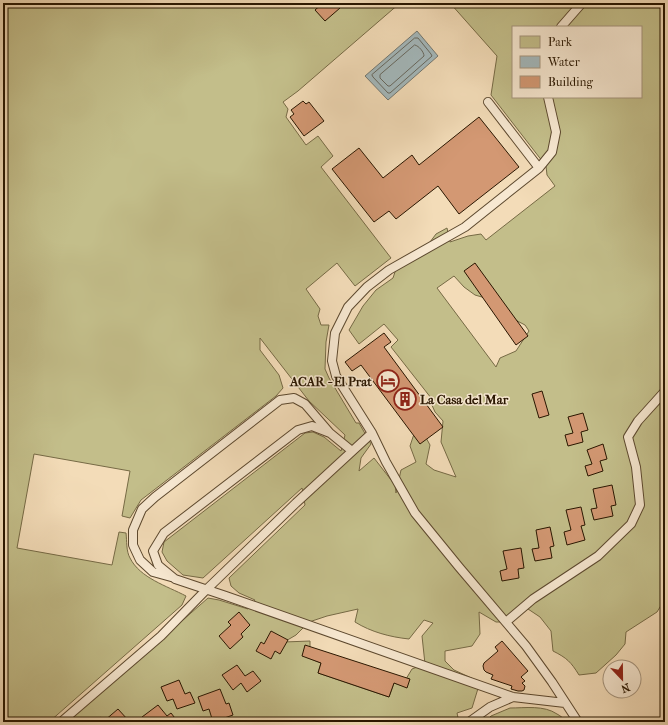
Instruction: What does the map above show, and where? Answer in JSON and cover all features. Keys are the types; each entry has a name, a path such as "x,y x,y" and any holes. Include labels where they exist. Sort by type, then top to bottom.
{"lane":[{"path":"562,26 582,3"},
{"path":"548,98 556,132 552,152 539,168 466,227 389,270 367,287 348,307 335,333 332,361 336,376 372,433 386,462 415,513 526,646 578,722"},
{"path":"488,102 539,168"},
{"path":"506,622 533,599 598,556 631,524 640,505 636,467 628,437 638,421 665,391"},
{"path":"352,451 330,433 305,404 294,398 280,400 155,497 142,509 133,530 133,545 140,560 153,572 207,589 513,698 565,703"},
{"path":"175,579 158,565 153,550 164,533 298,430 312,426 330,433"},
{"path":"61,722 161,636 296,503 372,433"},
{"path":"469,722 490,707 513,698"}],"green space":[{"path":"9,3 400,3 298,91 283,102 288,109 286,117 306,145 318,136 333,156 321,167 391,258 355,286 337,263 306,289 320,309 318,316 321,325 329,325 326,342 325,369 356,423 359,423 371,444 361,458 359,471 374,458 395,485 396,493 401,470 416,462 410,446 414,434 424,434 430,445 426,464 434,470 456,477 441,442 443,421 435,412 431,403 435,403 391,347 398,340 384,324 359,344 349,330 363,306 376,290 393,278 398,263 424,250 436,234 447,228 450,242 468,236 481,234 486,240 555,186 547,175 546,166 491,95 497,56 450,3 665,3 665,599 657,612 626,632 625,644 612,659 602,659 602,668 596,673 579,675 568,661 553,651 551,631 540,617 528,609 506,622 496,622 479,612 480,634 472,646 445,651 445,661 454,670 480,682 472,708 457,713 459,722 67,722 208,598 248,609 255,600 239,593 231,586 229,578 305,505 302,488 203,578 183,575 167,561 162,552 164,542 305,433 313,432 324,437 341,451 345,435 309,401 260,338 260,350 279,375 283,388 276,396 141,500 130,518 122,516 130,471 34,454 17,548 112,565 119,532 126,533 128,552 134,565 155,581 186,596 182,605 49,722 3,722 3,9","holes":["454,276 464,287 475,295 492,300 502,313 525,325 529,331 516,351 500,358 496,367 437,288","358,609 355,622 381,634 409,639 424,620 433,623 422,636 425,664 412,669 406,679 407,687 394,683 389,697 318,673 321,663 306,657 310,650 310,641 284,642 296,635 309,622 327,616"]},
{"path":"510,708 546,709 552,711 567,722 485,722 491,716"}],"water":[{"path":"417,31 438,56 388,100 365,76"}],"building":[{"path":"323,3 336,3 340,8 325,21 315,10"},
{"path":"303,101 306,104 309,102 324,121 304,136 290,117 294,114 291,110"},
{"path":"479,117 519,167 459,214 438,186 396,219 389,211 374,222 332,169 359,148 383,178 412,155 419,165"},
{"path":"475,263 528,336 516,345 464,271"},
{"name":"La Casa del Mar","path":"384,333 391,342 384,347 443,427 420,444 361,365 352,371 345,362"},
{"path":"542,391 549,415 539,418 532,394"},
{"path":"583,413 588,430 581,432 583,442 568,446 565,435 573,433 568,417"},
{"path":"603,444 607,459 600,461 603,471 588,476 585,466 592,464 587,450"},
{"path":"612,485 616,505 611,506 613,516 594,520 591,509 597,508 593,489"},
{"path":"581,507 585,525 581,526 585,540 567,545 564,532 571,530 566,510"},
{"path":"550,527 554,546 550,547 552,558 535,561 532,549 539,548 536,530"},
{"path":"521,548 524,568 518,569 519,578 502,581 500,571 507,569 503,551"},
{"path":"239,612 250,625 241,634 243,637 230,649 219,636 231,625 228,622"},
{"path":"271,631 288,640 280,654 275,651 271,659 256,651 261,642 264,644"},
{"path":"502,641 528,671 521,677 525,681 522,683 525,686 524,690 522,691 511,689 512,686 491,679 493,675 484,670 484,663 498,651 495,647"},
{"path":"305,645 410,679 407,688 394,683 389,697 318,673 321,663 302,656"},
{"path":"237,665 245,676 253,671 261,681 247,692 241,683 233,690 222,675"},
{"path":"179,680 185,694 190,692 195,703 177,709 173,699 167,701 161,687"},
{"path":"220,689 226,704 229,703 233,715 213,722 209,709 203,711 198,697"},
{"path":"158,705 167,716 171,713 178,722 146,722 142,717"},
{"path":"118,709 128,720 125,722 95,722 101,717 104,721"}],"place":[{"name":"ACAR - El Prat","path":"388,381"},
{"name":"La Casa del Mar","path":"405,399"}]}
